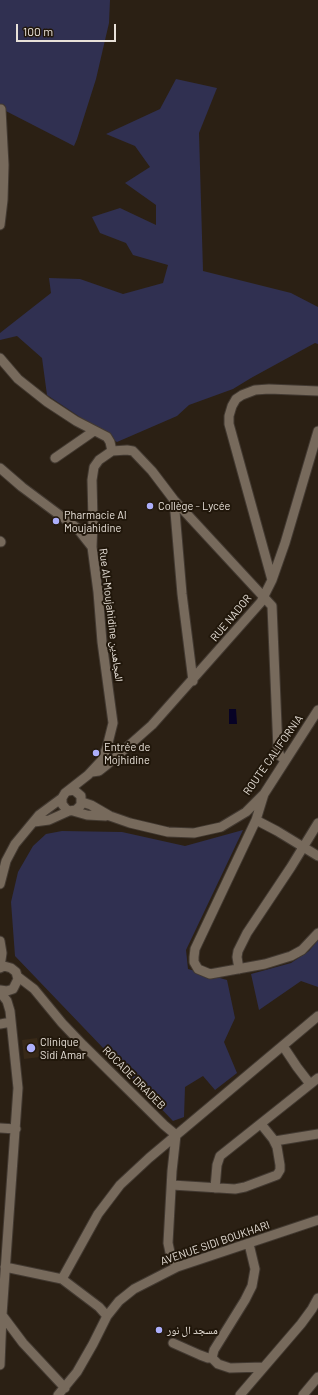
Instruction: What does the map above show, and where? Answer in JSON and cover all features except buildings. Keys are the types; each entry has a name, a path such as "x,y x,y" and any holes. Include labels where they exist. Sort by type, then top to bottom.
{"street":[{"path":"0,225 3,200 4,165 1,109"},
{"path":"0,358 18,379 47,402 94,431 107,437 112,451"},
{"path":"272,580 229,424 229,416 236,399 255,390 318,392"},
{"path":"55,458 94,431"},
{"name":"RUE NADOR","path":"89,773 99,771 152,725 193,681 256,608 272,580 285,543 318,432"},
{"path":"92,547 93,470 99,460 112,451 131,450 135,452 152,471 174,500 272,606 274,615 278,750 280,756 285,760"},
{"name":"Rue Al-Moujahidine المجاهدين","path":"0,468 22,487 72,524 85,537 92,547 98,592 102,642 112,713 112,733 102,760 65,794"},
{"path":"174,500 182,594 193,681"},
{"name":"ROUTE CALIFORNIA","path":"82,799 100,812 142,827 168,832 194,832 221,827 237,819 264,794 318,710"},
{"path":"108,747 115,752 121,753"},
{"name":"Rue Al-Moujahidine المجاهدين","path":"82,799 89,773"},
{"path":"0,884 3,860 15,844 40,815 71,790 77,791 82,799 79,808 49,820 34,822"},
{"path":"65,794 62,804 71,811"},
{"path":"264,794 256,820 195,949 194,962 198,969 207,974 265,964 291,956 302,950 318,933"},
{"name":"ROUTE CALIFORNIA","path":"71,811 87,815 110,816"},
{"path":"256,820 318,856"},
{"path":"239,969 237,957 238,951 247,933 304,847 318,823"},
{"path":"0,941 2,953 0,967 4,966 11,968"},
{"path":"2,953 11,968"},
{"name":"ROCADE DRADEB","path":"11,968 17,976 34,989 62,1023 83,1045 176,1135"},
{"path":"7,1001 17,983 17,976"},
{"path":"0,1365 5,1267 4,1234 16,1129 18,1088 11,1022 7,1001 0,991 28,984"},
{"path":"62,1279 98,1214 113,1193 149,1158 318,1016"},
{"path":"0,1024 11,1022"},
{"path":"284,1046 310,1084"},
{"path":"215,1188 219,1157 318,1078"},
{"path":"172,1185 238,1189 278,1174 280,1165 275,1141 261,1124"},
{"path":"0,1128 16,1129"},
{"path":"275,1141 318,1134"},
{"path":"176,1135 173,1157 168,1247 172,1261 177,1267"},
{"name":"AVENUE SIDI BOUKHARI","path":"62,1392 86,1358 107,1316 119,1301 134,1289 177,1267 318,1220"},
{"path":"212,1358 214,1350 245,1300 253,1283 255,1269 249,1244"},
{"path":"5,1267 62,1279 99,1307 107,1316"},
{"path":"240,1395 301,1324 318,1298"},
{"path":"2,1316 62,1392"},
{"path":"173,1343 200,1355 212,1358 218,1364 230,1368 264,1367"},
{"path":"303,1395 318,1377"}],"shaded area":[{"path":"0,0 110,0 109,23 96,79 74,146 0,108"},
{"path":"176,79 217,88 199,133 203,271 291,293 318,307 318,344 315,343 233,389 189,405 177,416 117,442 47,395 42,358 17,336 0,340 0,333 51,293 49,278 80,279 123,294 163,283 168,265 133,255 126,243 100,233 92,217 120,208 156,225 156,205 125,183 150,167 135,146 106,134 160,109"},
{"path":"229,709 236,709 237,724 229,724"},
{"path":"243,830 186,950 188,969 227,980 235,1018 224,1042 237,1073 215,1090 203,1076 185,1087 184,1117 173,1121 15,956 11,902 18,872 33,846 46,834 62,831 122,832 185,846"},
{"path":"318,940 318,987 301,981 259,1010 251,974 291,963 309,951"},
{"name":"Clinique Sidi Amar","path":"37,1038 40,1057 24,1059 22,1040"}],"place":[{"name":"Collège - Lycée","path":"150,506"},
{"name":"Pharmacie Al Moujahidine","path":"56,521"},
{"name":"Entrée de Mojhidine","path":"96,753"},
{"name":"Clinique Sidi Amar","path":"31,1048"},
{"name":"مسجد ال نور","path":"159,1330"}]}
